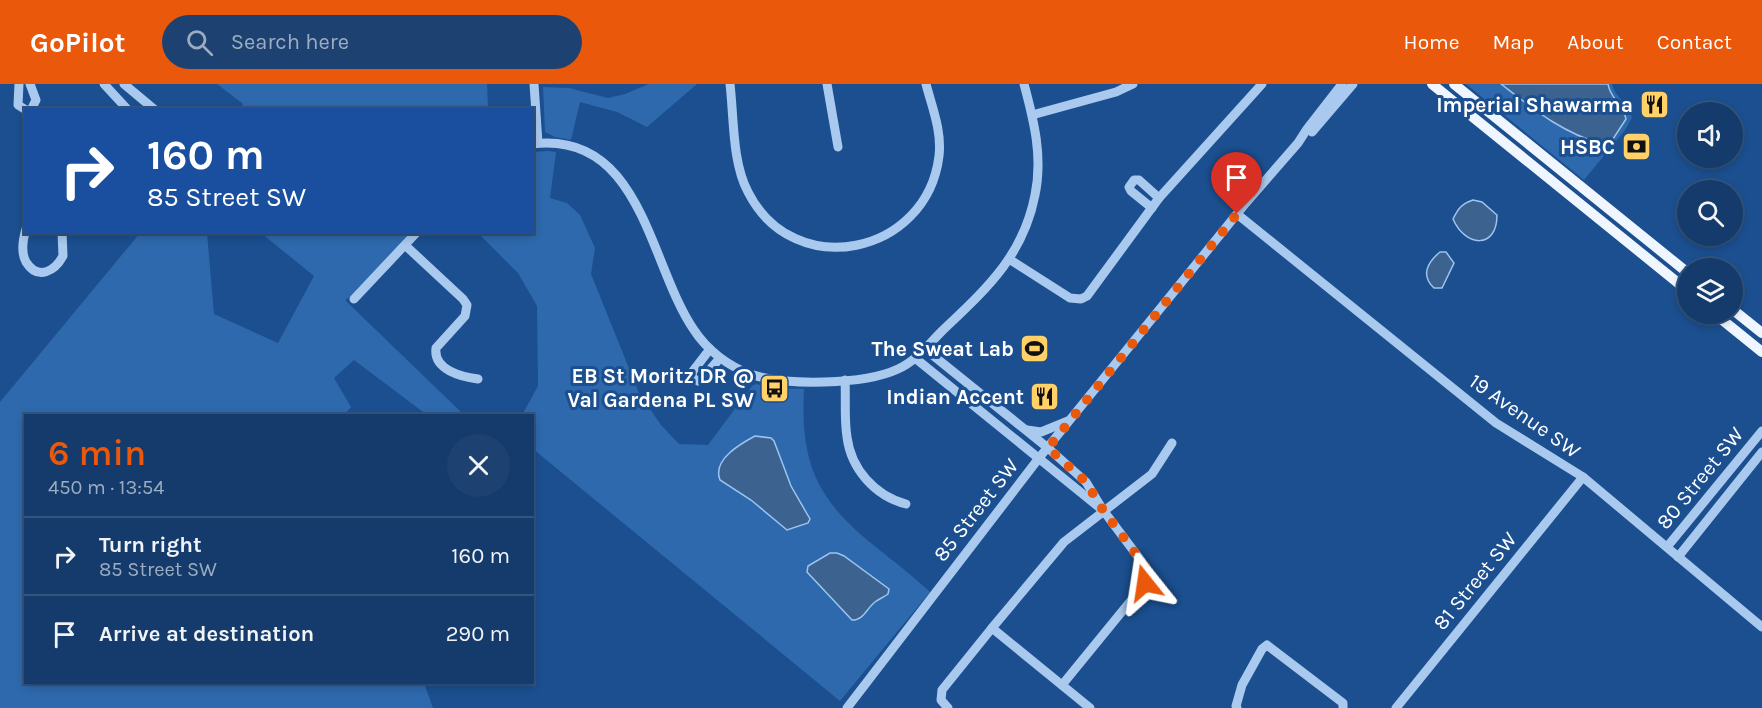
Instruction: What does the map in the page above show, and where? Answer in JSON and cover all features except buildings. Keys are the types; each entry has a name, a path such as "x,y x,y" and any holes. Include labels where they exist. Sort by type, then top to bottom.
{"main road":[{"path":"1432,84 1677,282"},
{"path":"1454,84 1677,264"},
{"path":"1497,137 1506,126"},
{"path":"1580,204 1588,193"},
{"path":"1743,318 1762,333"},
{"path":"1728,324 1762,352"}],"street":[{"path":"19,84 18,105 24,109"},
{"path":"30,84 36,100 33,108"},
{"path":"104,84 126,108"},
{"path":"124,84 153,108"},
{"path":"534,84 535,143 567,145 603,162 622,181 633,197 695,332 720,358 738,369 778,380 863,380 887,374 915,358 997,276 1009,259 1028,221 1035,194 1038,150 1032,115 1023,84"},
{"path":"730,84 740,170 748,193 756,205 774,225 797,239 812,244 846,247 873,241 898,227 918,208 933,183 939,158 939,139 926,84"},
{"path":"827,84 838,147"},
{"path":"1032,115 1116,92 1133,84"},
{"path":"1009,259 1070,297 1081,299 1089,294 1159,198 1262,84"},
{"name":"85 Street SW","path":"849,707 1039,458 1237,214 1298,143 1342,84"},
{"name":"85 Street SW","path":"1298,143 1311,132 1353,84"},
{"path":"1152,208 1129,187 1134,180 1139,180 1159,198"},
{"name":"19 Avenue SW","path":"1237,214 1496,423 1583,477 1762,627"},
{"path":"24,234 25,261 32,268 46,272 53,270 63,256 62,234"},
{"path":"354,299 415,234"},
{"path":"405,246 467,305 465,316 436,348 436,359 441,365 455,373 478,379"},
{"path":"710,349 693,371 694,379 698,381 702,379 720,358"},
{"path":"925,349 1048,448 1086,482 1103,510 1148,572 1142,587 1062,685"},
{"path":"915,358 1103,510"},
{"path":"845,380 847,438 858,466 877,491 906,504"},
{"path":"1024,429 1041,432 1070,420"},
{"name":"80 Street SW","path":"1667,548 1762,431"},
{"path":"948,708 941,700 942,690 1064,542 1152,474 1172,443"},
{"name":"80 Street SW","path":"1678,557 1762,452"},
{"name":"81 Street SW","path":"1396,708 1583,477"},
{"path":"1719,483 1731,491"},
{"path":"992,628 1090,708"},
{"path":"1237,708 1242,685 1262,649 1267,645 1343,703 1343,708"}],"shaded area":[{"path":"217,84 487,84 488,108 241,108 243,104"},
{"path":"649,84 697,84 647,127 617,112 580,102 571,140 555,137 545,132 543,87 569,88 608,98"},
{"path":"1466,84 1612,84 1632,118 1625,130 1584,180"},
{"path":"1501,84 1608,84 1611,94 1626,119 1613,139 1604,145 1562,127"},
{"path":"534,152 556,152 550,198 567,203 580,215 595,248 591,274 639,393 661,425 679,444 708,445 752,386 756,384 775,388 804,389 807,449 814,473 825,495 856,530 930,592 840,701 534,450 534,414 523,414 538,386 537,306 518,273 479,234 534,234"},
{"path":"1473,200 1482,202 1497,215 1496,226 1492,234 1480,241 1465,235 1453,219 1460,207"},
{"path":"139,234 207,234 214,314 278,343 314,276 262,234 409,234 345,300 461,414 426,414 354,360 334,378 351,407 345,414 24,414 24,684 424,684 433,708 0,708 0,402"},
{"path":"1440,252 1446,252 1454,263 1442,288 1434,288 1427,278 1427,269"},
{"path":"755,436 771,438 774,441 791,486 810,519 808,523 787,530 751,500 720,480 720,466 724,459 735,448"},
{"path":"830,553 844,556 889,589 888,594 875,602 865,614 856,620 852,620 807,572 808,566"}],"place":[{"name":"Imperial Shawarma","path":"1654,105"},
{"name":"HSBC","path":"1636,147"},
{"name":"The Sweat Lab","path":"1035,349"},
{"name":"EB St Moritz DR @ Val Gardena PL SW","path":"775,388"},
{"name":"Indian Accent","path":"1045,397"}],"route":[{"path":"1145,583 1148,572 1145,566 1103,510 1086,482 1048,448 1237,214"}]}
